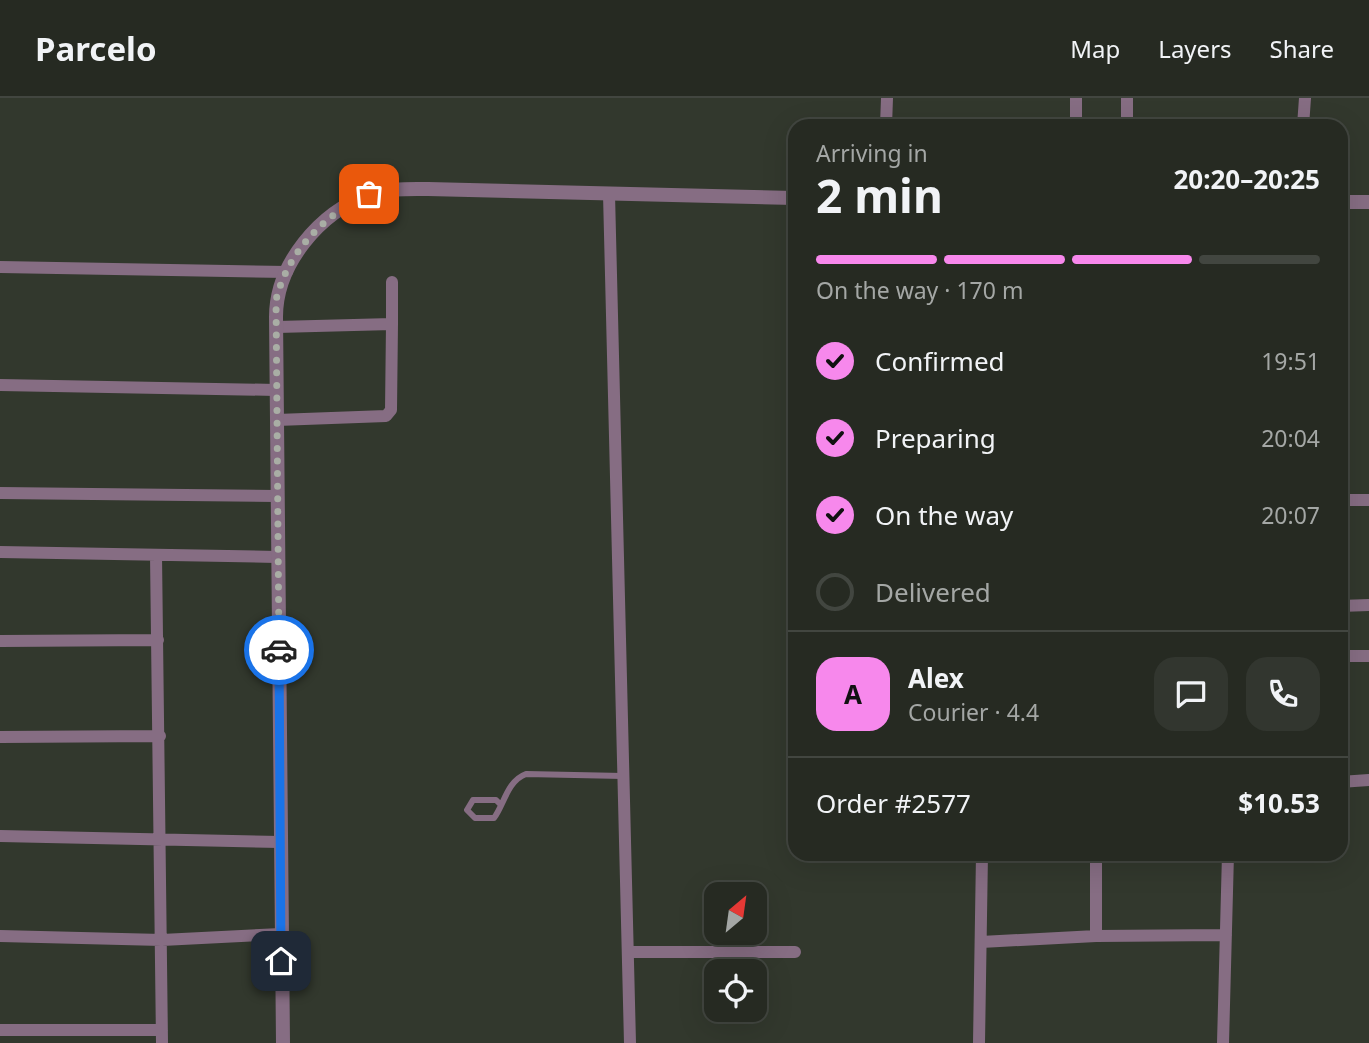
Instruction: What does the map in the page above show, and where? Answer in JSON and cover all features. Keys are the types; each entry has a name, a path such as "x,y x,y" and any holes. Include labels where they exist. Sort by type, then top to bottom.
{"street":[{"path":"886,119 887,98"},
{"path":"1076,98 1076,119"},
{"path":"1127,119 1128,98"},
{"path":"1304,119 1305,98"},
{"path":"282,1043 276,300 287,272 324,221 349,203 384,190 788,198"},
{"path":"609,194 630,1043"},
{"path":"1348,202 1369,202"},
{"path":"0,267 287,272"},
{"path":"277,420 386,416 391,410 392,282"},
{"path":"277,327 392,324"},
{"path":"0,385 276,390"},
{"path":"0,493 276,496"},
{"path":"1348,500 1369,500"},
{"path":"0,552 277,557"},
{"path":"0,1030 162,1036 162,839 156,555"},
{"path":"1348,606 1369,605"},
{"path":"0,640 158,640"},
{"path":"1348,656 1369,656"},
{"path":"0,737 160,736"},
{"path":"1348,781 1369,780"},
{"path":"0,836 280,842"},
{"path":"979,1043 982,861"},
{"path":"1096,861 1096,936"},
{"path":"1223,1043 1228,861"},
{"path":"0,936 162,940 281,934"},
{"path":"981,942 1096,936 1226,935"},
{"path":"628,952 796,952"}],"lane":[{"path":"500,804 496,800 473,800 467,810 475,818 494,818 500,804 520,776 526,774 623,776"}],"way so far":[{"path":"279,650 276,300 287,272 311,234 339,209 369,194"}],"route":[{"path":"279,650 281,961"}]}
